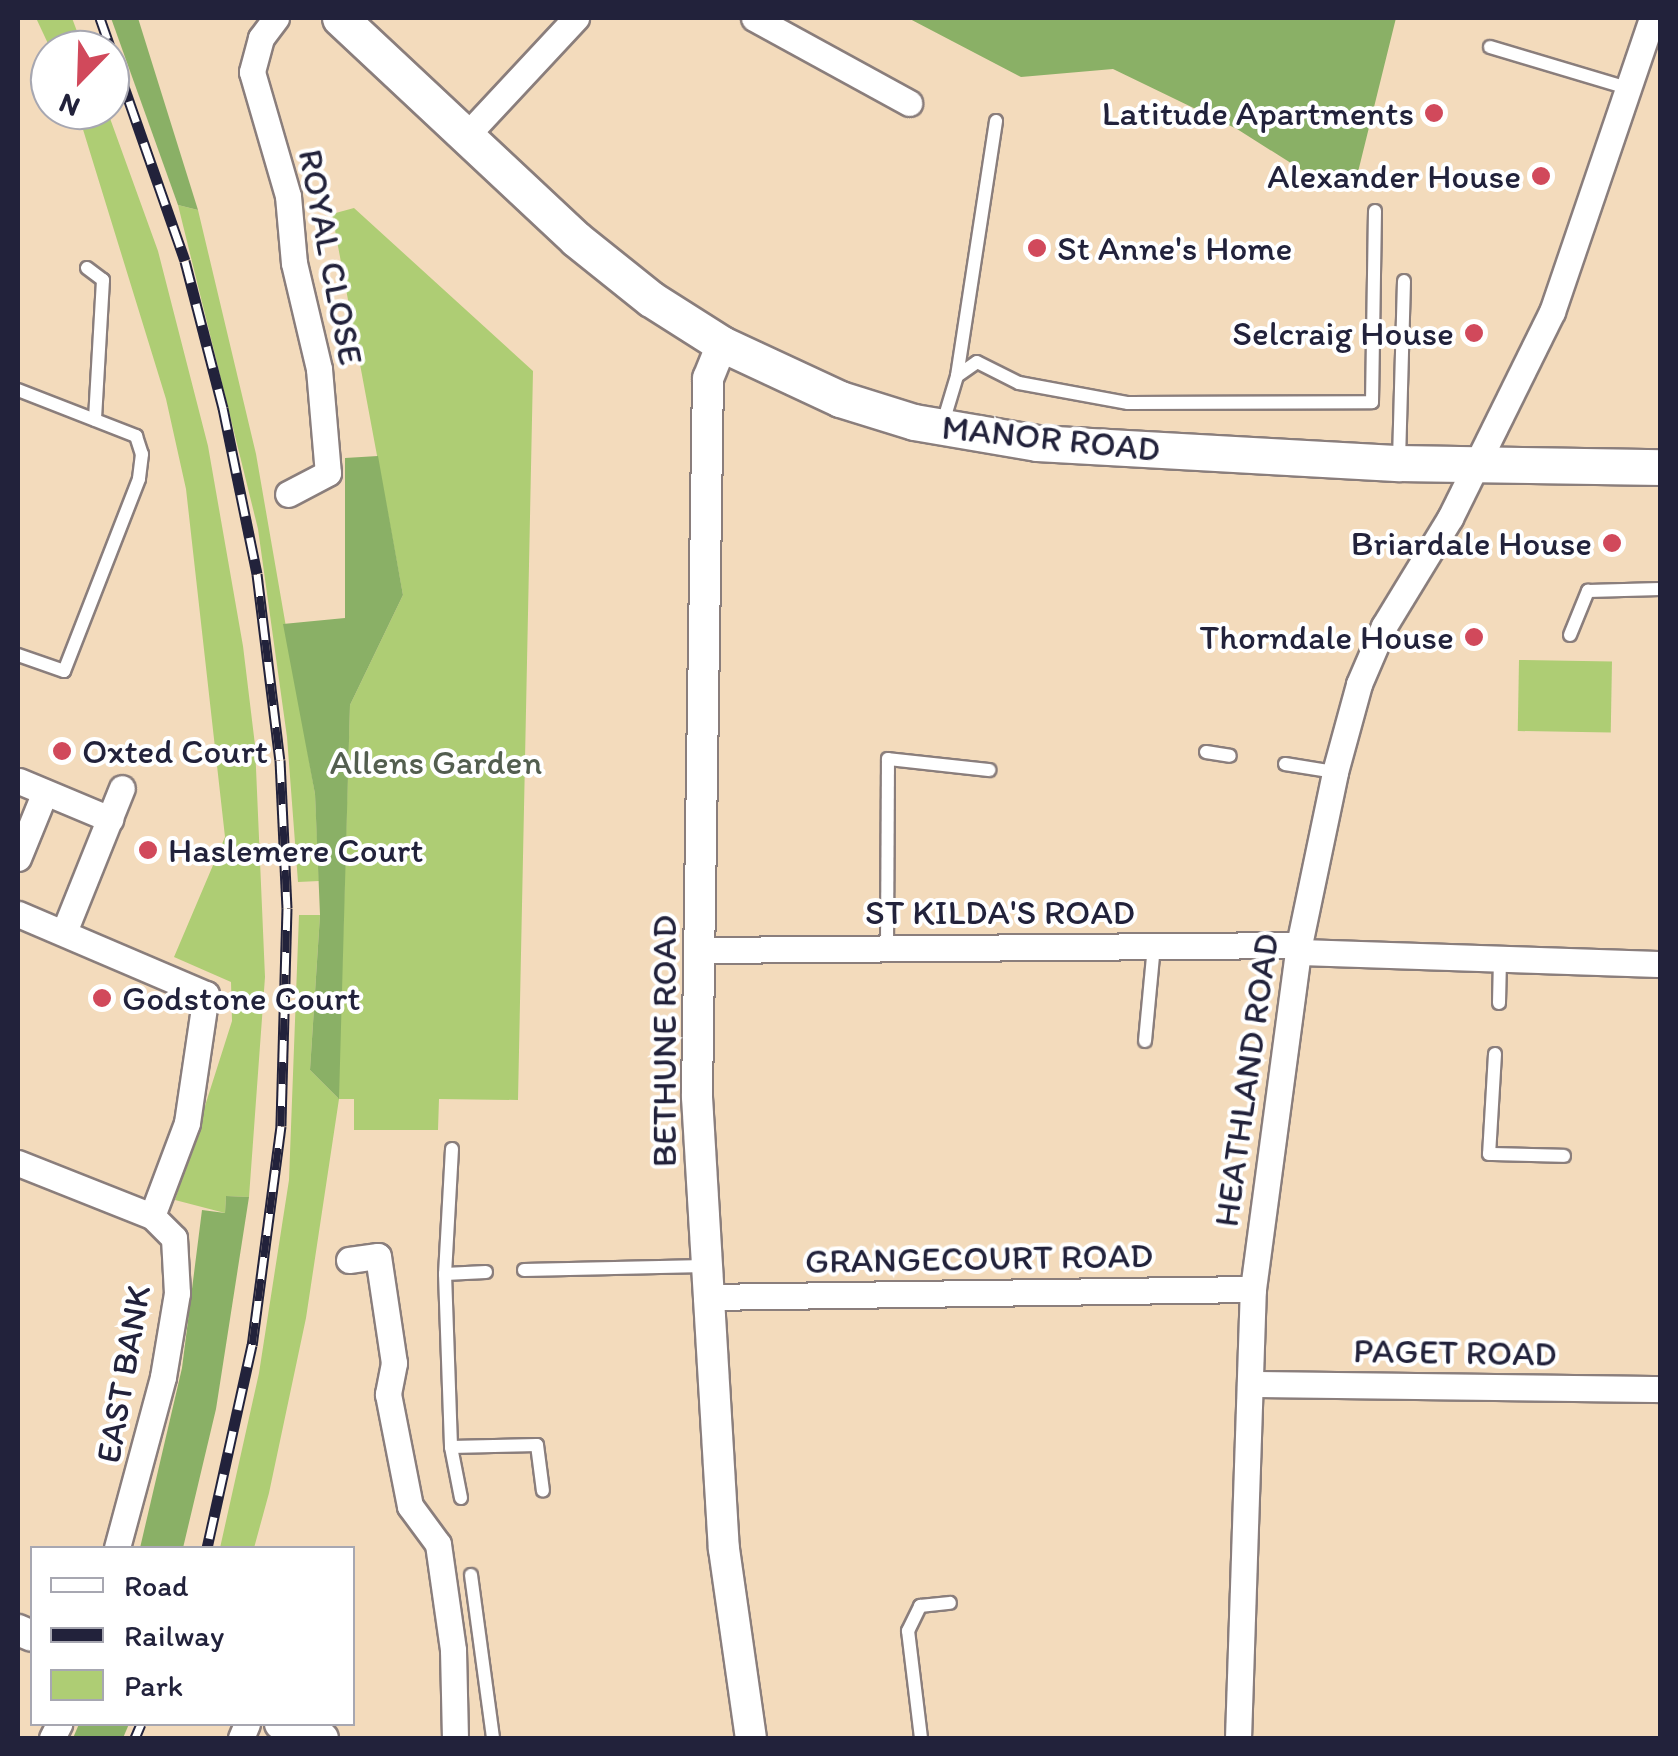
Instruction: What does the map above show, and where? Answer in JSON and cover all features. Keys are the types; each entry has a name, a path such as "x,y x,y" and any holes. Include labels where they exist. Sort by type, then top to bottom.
{"main road":[{"name":"MANOR ROAD","path":"340,18 576,239 722,344 840,399 941,428 1038,443 1474,466 1660,467"}],"street":[{"name":"ROYAL CLOSE","path":"276,18 261,38 252,72 288,196 294,263 319,369 328,473 288,494"},
{"path":"464,137 576,18"},
{"path":"754,18 909,102"},
{"name":"HEATHLAND ROAD","path":"1238,1738 1252,1289 1299,949 1335,772 1359,684 1384,626 1474,466 1552,312 1624,87 1652,18"},
{"name":"BETHUNE ROAD","path":"722,344 708,378 697,1097 724,1550 751,1738"},
{"path":"19,781 110,819"},
{"path":"64,932 122,788"},
{"path":"18,858 45,792"},
{"path":"18,914 200,990 209,1002 187,1123 152,1216 18,1163"},
{"name":"ST KILDA'S ROAD","path":"702,950 1154,946 1660,964"},
{"name":"EAST BANK","path":"117,1546 141,1478 177,1292 174,1238 152,1216"},
{"path":"349,1260 378,1256 394,1363 388,1394 410,1506 438,1544 454,1669 454,1738"},
{"name":"GRANGECOURT ROAD","path":"706,1297 1252,1289"},
{"name":"PAGET ROAD","path":"1250,1384 1660,1389"},
{"path":"286,1726 323,1738"}],"lane":[{"path":"1490,47 1624,87"},
{"path":"941,428 956,376 996,121"},
{"path":"956,376 977,362 1019,383 1128,403 1372,402 1375,211"},
{"path":"87,268 102,280 95,420"},
{"path":"1399,463 1404,280"},
{"path":"18,390 136,436 142,454 139,479 64,671 18,655"},
{"path":"1570,635 1588,590 1660,590"},
{"path":"1206,752 1230,756"},
{"path":"887,948 888,759 989,770"},
{"path":"1285,764 1335,772"},
{"path":"1145,1041 1154,946"},
{"path":"1499,1003 1500,958"},
{"path":"1495,1054 1488,1154 1564,1156"},
{"path":"452,1149 445,1274 452,1447 461,1498"},
{"path":"524,1270 705,1266"},
{"path":"445,1274 486,1272"},
{"path":"452,1447 537,1445 543,1491"},
{"path":"471,1575 492,1738"},
{"path":"922,1738 908,1631 920,1606 950,1603"}],"green space":[{"path":"36,18 72,18 76,30 42,30"},
{"path":"111,18 138,18 198,210 178,205 130,71 130,30 115,30"},
{"path":"908,18 1396,18 1358,172 1305,172 1237,129 1113,69 1021,77"},
{"path":"83,130 114,130 158,251 208,446 243,646 255,745 265,977 249,1197 226,1196 225,1213 175,1200 232,1021 231,982 174,957 225,837 186,489 166,399"},
{"path":"178,205 198,210 256,454 315,794 319,881 298,882 287,737 258,529"},
{"name":"Allens Garden","path":"354,208 533,371 518,1100 439,1099 438,1130 354,1130 354,1099 339,1099 306,1318 269,1493 255,1546 220,1546 259,1373 289,1180 299,915 320,915 310,1070 338,1098 350,705 403,595 332,214"},
{"path":"378,456 403,595 350,705 339,1099 310,1070 320,915 315,794 283,624 345,618 345,458"},
{"path":"1519,660 1612,662 1611,733 1518,731"},
{"path":"226,1196 249,1197 216,1409 183,1546 140,1546 182,1368 202,1210 225,1213"},
{"path":"78,1726 128,1726 123,1738 73,1738"}],"railway":[{"path":"100,18 185,261 223,408 257,574 280,760 287,908 281,1126 252,1345 207,1546"},
{"path":"135,1738 140,1726"}],"place":[{"name":"Latitude Apartments","path":"1434,113"},
{"name":"Alexander House","path":"1541,176"},
{"name":"St Anne's Home","path":"1037,248"},
{"name":"Selcraig House","path":"1474,333"},
{"name":"Briardale House","path":"1612,543"},
{"name":"Thorndale House","path":"1474,637"},
{"name":"Oxted Court","path":"62,751"},
{"name":"Haslemere Court","path":"148,850"},
{"name":"Godstone Court","path":"102,998"}]}
